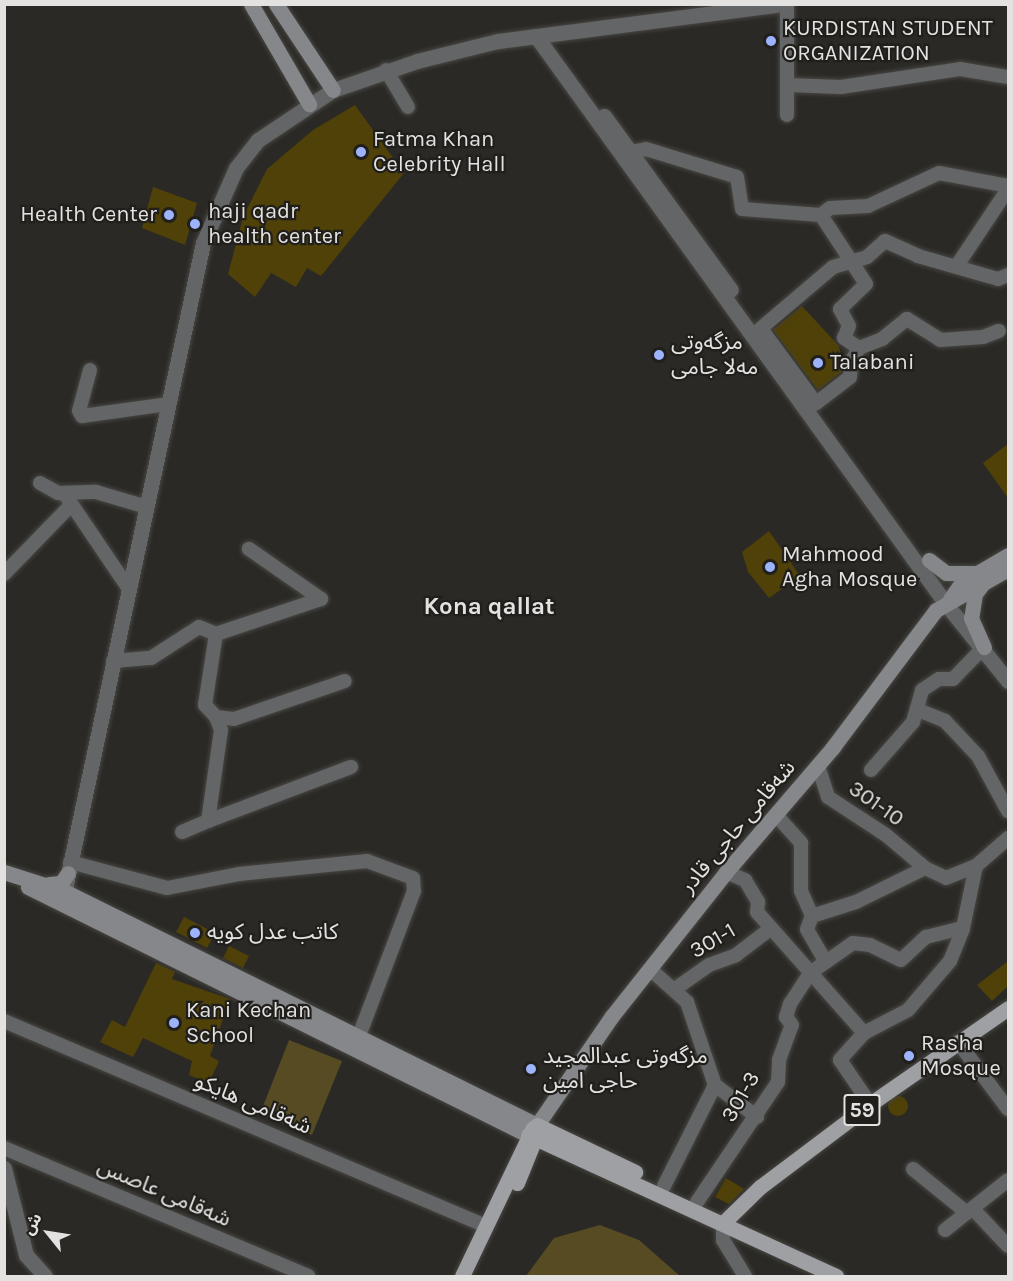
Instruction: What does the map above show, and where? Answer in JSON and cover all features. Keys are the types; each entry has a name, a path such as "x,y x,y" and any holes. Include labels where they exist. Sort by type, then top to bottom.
{"main road":[{"path":"251,4 309,104"},
{"path":"276,4 333,90"},
{"path":"984,647 971,618 975,594 982,577 1008,555"},
{"path":"928,560 946,573 982,577 1008,569"},
{"name":"شەقامی حاجی قادر","path":"534,1133 650,969 726,872 818,766 936,610 982,577"},
{"path":"4,872 46,888 61,883 70,885 359,1036 534,1133 664,1186 697,1202 725,1220"},
{"path":"4,882 46,888 70,885 534,1133 725,1220 836,1276"},
{"name":"59","path":"725,1220 870,1104 958,1042 1007,1013"},
{"path":"462,1276 534,1133"},
{"path":"474,1276 534,1133"}],"street":[{"path":"359,1036 414,891 413,878 367,861 239,874 167,888 70,885 113,662 203,243 218,205 258,140 309,104 333,90 386,70 498,41 785,4 788,115"},
{"path":"536,36 582,86 943,578 946,604"},
{"path":"536,36 946,604 984,647 1008,681"},
{"path":"788,85 841,87 960,69 1008,77"},
{"path":"386,70 408,107"},
{"path":"632,153 646,149 737,177 742,209 821,215 831,208 868,206 939,173 1008,188 958,264"},
{"path":"821,215 848,261 866,284 840,309 849,327 844,338 859,348"},
{"path":"760,328 833,267 867,257 885,241 918,256 958,264 998,279 1008,275"},
{"path":"859,348 880,340 910,318 940,340 984,338 999,331"},
{"path":"815,404 849,379 859,348"},
{"path":"90,370 79,411 82,416 169,404"},
{"path":"40,483 67,499 129,589"},
{"path":"4,574 67,499 96,492 147,507"},
{"path":"113,662 151,658 199,627 216,634 321,600 249,549"},
{"path":"208,821 220,730 216,717 205,705 216,634"},
{"path":"871,770 888,756 918,710 922,690 929,683 953,679 984,647"},
{"path":"216,717 234,718 345,681"},
{"path":"918,710 945,721 978,756 1006,794 1008,811"},
{"name":"301-10","path":"818,766 828,797 886,835 925,868"},
{"path":"182,832 351,767"},
{"path":"776,815 801,843 801,891 812,916 807,929 824,959"},
{"path":"812,916 856,902 925,868 946,878 976,866 1008,838"},
{"path":"870,1104 840,1060 864,1033 908,1011 950,961 963,928 976,866"},
{"path":"726,872 745,880 758,902 757,912 864,1033"},
{"path":"810,974 824,959 853,943 870,945 900,960 926,937 963,928"},
{"name":"301-1","path":"675,989 709,965 736,955 771,929"},
{"path":"650,969 675,989 697,1026 704,1065 715,1085 757,1118"},
{"name":"301-3","path":"697,1202 757,1118 778,1082 779,1060 792,1024 786,1017 790,1004 810,974"},
{"name":"شه‌قامی هایكو","path":"4,1021 486,1226"},
{"path":"958,1042 1008,1108"},
{"path":"664,1186 715,1085"},
{"name":"شه‌قامی عاصس","path":"4,1148 308,1276"},
{"path":"4,1168 26,1255 44,1276"},
{"path":"913,1169 970,1211 1008,1246"},
{"path":"945,1230 1008,1180"},
{"path":"725,1220 723,1240 745,1276"}],"shaded area":[{"path":"289,1040 342,1061 312,1135 260,1114"},
{"path":"600,1225 639,1240 680,1276 526,1276 554,1238"}],"building":[{"path":"355,105 404,173 321,276 307,268 296,287 271,273 255,297 228,274 243,217 267,169 313,130"},
{"name":"Health Center","path":"153,187 197,203 185,245 142,228"},
{"name":"Talabani","path":"802,306 839,346 842,360 841,372 818,390 773,330"},
{"path":"1008,444 1008,498 983,463"},
{"name":"Mahmood Agha Mosque","path":"769,531 800,576 769,598 748,572 742,552"},
{"name":"كاتب عدل كويه","path":"184,917 215,933 207,948 176,932"},
{"name":"كاتب عدل كويه","path":"229,946 249,956 243,968 223,958"},
{"path":"1008,961 1008,986 992,1001 977,985"},
{"name":"Kani Kechan School","path":"156,963 175,972 172,979 230,999 210,1056 219,1061 209,1083 189,1075 192,1061 143,1038 133,1057 100,1042 112,1020 125,1027"},
{"path":"898,1096 905,1099 908,1106 905,1113 898,1116 891,1113 888,1106 891,1099"},
{"path":"726,1178 744,1189 729,1204 715,1197"}],"place":[{"name":"KURDISTAN STUDENT ORGANIZATION","path":"771,41"},
{"name":"Fatma Khan Celebrity Hall","path":"361,152"},
{"name":"Health Center","path":"169,215"},
{"name":"haji qadr health center","path":"195,224"},
{"name":"مزگه‌وتی مه‌لا جامی","path":"659,355"},
{"name":"Talabani","path":"818,363"},
{"name":"Mahmood Agha Mosque","path":"770,567"},
{"name":"كاتب عدل كويه","path":"195,933"},
{"name":"Kani Kechan School","path":"174,1023"},
{"name":"Rasha Mosque","path":"909,1056"},
{"name":"مزگه‌وتی عبدالمجید حاجی امین","path":"531,1069"}],"district":[{"name":"Kona qallat","path":"489,607"}]}
